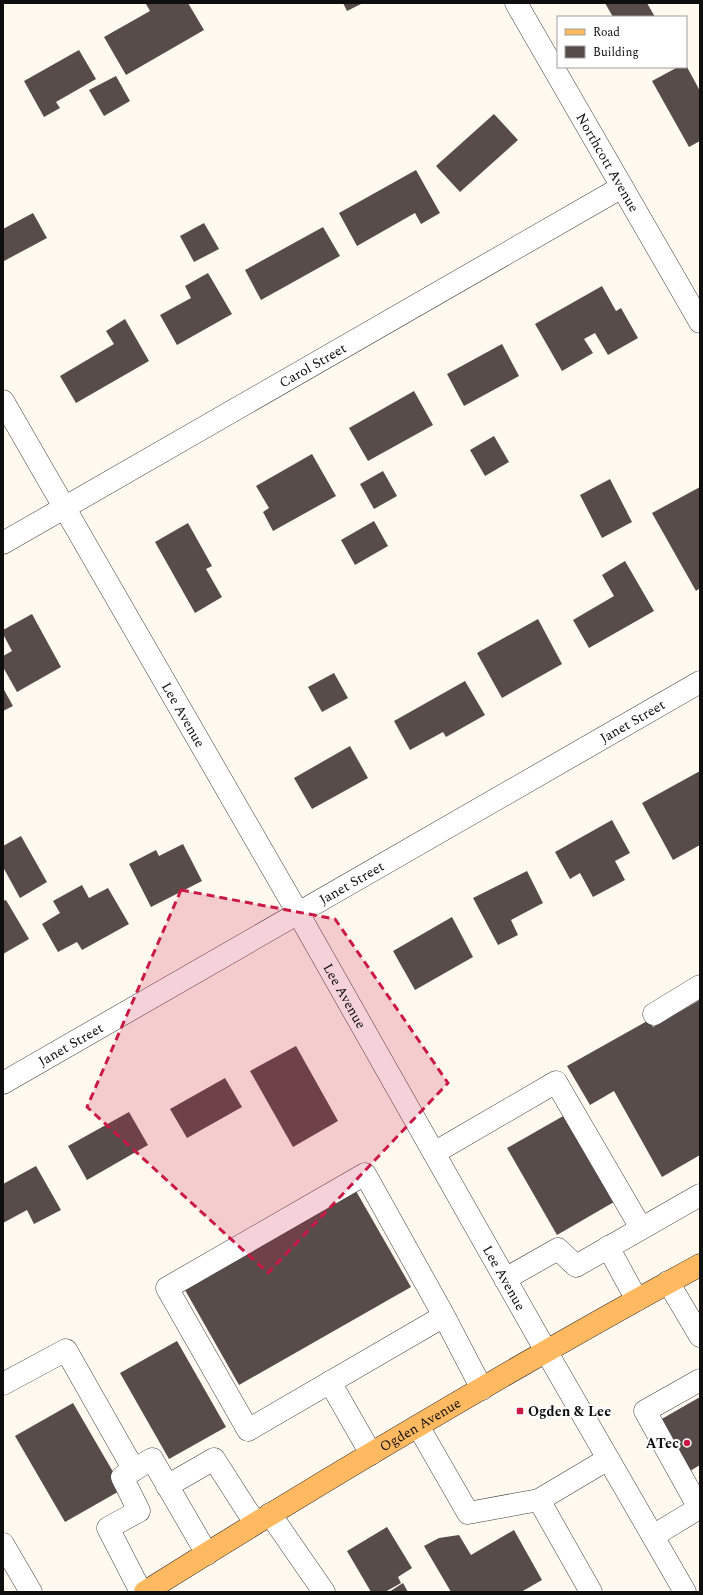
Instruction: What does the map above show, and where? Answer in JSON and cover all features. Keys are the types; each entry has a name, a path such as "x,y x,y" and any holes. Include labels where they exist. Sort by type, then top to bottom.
{"main road":[{"name":"Ogden Avenue","path":"145,1592 262,1519 418,1426 546,1351 700,1265"}],"street":[{"name":"Northcott Avenue","path":"516,3 700,322"},
{"name":"Carol Street","path":"3,543 622,187"},
{"name":"Lee Avenue","path":"3,401 298,914 546,1351 686,1592"},
{"name":"Janet Street","path":"3,1083 700,682"},
{"path":"654,1014 700,986"},
{"path":"434,1153 556,1082 641,1228"},
{"path":"444,1316 248,1430 167,1288 365,1174 444,1316 482,1389"},
{"path":"506,1279 558,1249 576,1266 700,1195"},
{"path":"608,1247 637,1300"},
{"path":"668,1282 700,1336"},
{"path":"3,1384 66,1350 134,1470"},
{"path":"653,1536 700,1508 645,1412 700,1380"},
{"path":"330,1382 371,1454"},
{"path":"418,1426 468,1513 539,1500 608,1459"},
{"path":"141,1592 108,1528 139,1511 122,1478 152,1459 207,1554"},
{"path":"168,1486 214,1459 262,1519 324,1592"},
{"path":"539,1500 591,1592"},
{"path":"3,1544 31,1592"}],"highlighted area":[{"path":"181,890 335,919 448,1083 268,1273 87,1107"}],"building":[{"path":"188,3 204,30 126,75 104,37 150,11 146,4"},
{"path":"343,3 363,3 347,11"},
{"path":"605,3 647,3 654,16 612,16"},
{"path":"79,50 96,79 56,102 60,108 44,117 24,81"},
{"path":"687,67 700,91 700,141 689,147 652,81 676,68"},
{"path":"116,76 130,101 104,116 89,90"},
{"path":"494,114 518,140 460,192 436,166"},
{"path":"416,170 440,213 421,224 415,213 357,246 339,213"},
{"path":"33,213 47,238 4,261 3,229"},
{"path":"204,223 219,249 194,262 180,236"},
{"path":"323,227 340,256 261,300 245,270"},
{"path":"208,273 232,314 177,345 160,315 191,298 185,286"},
{"path":"602,286 616,311 621,308 638,338 608,355 595,333 584,339 593,353 562,371 535,324"},
{"path":"125,319 149,361 76,403 60,376 114,344 106,331"},
{"path":"502,344 519,376 464,406 447,374"},
{"path":"414,391 433,425 368,461 349,428"},
{"path":"494,436 509,462 485,476 470,450"},
{"path":"312,454 336,496 273,531 263,512 269,508 256,486"},
{"path":"383,471 397,496 374,509 360,484"},
{"path":"610,479 632,522 602,538 580,495"},
{"path":"700,487 700,588 696,591 652,513"},
{"path":"374,521 388,546 355,565 341,540"},
{"path":"188,523 212,566 206,569 222,597 195,613 155,542"},
{"path":"625,561 654,611 589,648 573,620 614,596 602,575"},
{"path":"32,614 61,667 17,692 3,667 3,656 12,651 3,634 3,630"},
{"path":"538,619 562,664 502,698 477,653"},
{"path":"334,673 348,698 322,712 308,687"},
{"path":"465,681 485,715 446,737 443,732 410,750 394,721"},
{"path":"3,688 13,706 3,711"},
{"path":"350,746 368,778 312,809 294,778"},
{"path":"700,771 700,845 673,860 642,803"},
{"path":"612,820 630,853 615,861 625,880 593,897 580,873 570,879 555,852"},
{"path":"21,836 47,882 20,898 3,867 3,846"},
{"path":"183,844 202,881 151,907 129,864 156,850 159,856"},
{"path":"527,871 543,903 511,920 518,935 498,945 473,898"},
{"path":"82,885 89,898 108,888 129,924 82,950 77,942 58,952 42,924 60,913 53,901"},
{"path":"6,900 29,939 3,954 3,901"},
{"path":"452,917 473,957 415,990 393,951"},
{"path":"700,1000 700,1155 662,1177 614,1091 590,1105 567,1066 649,1020 653,1027"},
{"path":"296,1046 338,1121 293,1147 250,1071"},
{"path":"225,1078 242,1107 187,1138 170,1109"},
{"path":"129,1112 148,1145 87,1180 68,1146"},
{"path":"565,1115 614,1202 557,1235 507,1148"},
{"path":"36,1166 61,1210 34,1224 27,1210 3,1223 3,1184"},
{"path":"356,1191 411,1287 239,1385 185,1290"},
{"path":"177,1341 226,1427 169,1459 120,1373"},
{"name":"ATec","path":"700,1397 700,1465 690,1471 660,1420"},
{"path":"73,1403 123,1489 65,1522 15,1436"},
{"path":"387,1527 412,1568 398,1577 401,1583 385,1592 371,1592 347,1551"},
{"path":"514,1530 542,1580 521,1592 451,1592 424,1546 439,1538 459,1535 471,1555"},
{"path":"403,1583 408,1592 389,1592"}],"place":[{"name":"Ogden & Lee","path":"520,1411"},
{"name":"ATec","path":"687,1443"}]}
